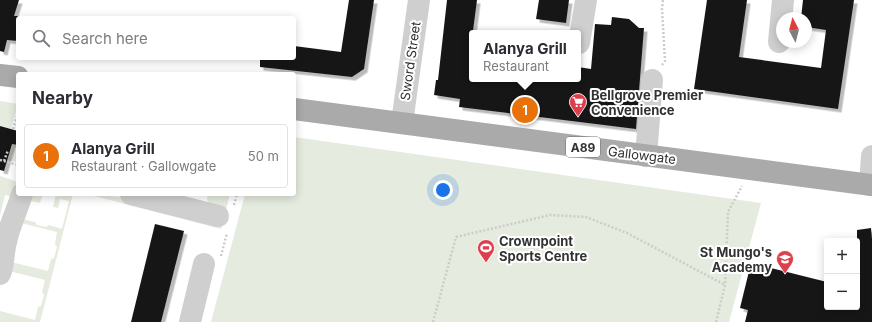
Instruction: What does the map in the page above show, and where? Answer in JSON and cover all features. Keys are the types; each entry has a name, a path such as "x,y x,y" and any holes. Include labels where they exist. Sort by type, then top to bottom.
{"main road":[{"path":"0,74 16,77"},
{"name":"Gallowgate","path":"296,109 646,156 752,168 871,185"}],"street":[{"name":"Sword Street","path":"402,123 419,0"},
{"path":"581,31 586,0"},
{"path":"782,12 783,0"},
{"path":"646,156 652,80"},
{"path":"871,185 872,156"},
{"path":"0,274 5,243 21,196"},
{"path":"139,196 226,218"},
{"path":"190,322 204,264"}],"path":[{"path":"652,80 665,61 662,9 663,0"},
{"path":"13,129 16,124"},
{"path":"4,161 8,150"},
{"path":"0,160 16,164"},
{"path":"716,322 725,285 728,212 752,168"},
{"path":"204,264 218,267 226,218 236,196"},
{"path":"433,322 456,237 550,215 586,217 627,233 725,285"}],"shaded area":[{"path":"0,101 16,104 16,111 11,129 0,126"},
{"name":"Crownpoint Sports Centre","path":"296,137 761,203 729,322 211,322 244,196 296,196"},
{"path":"12,144 16,145 16,162 7,160"},
{"path":"0,176 16,181 16,196 16,198 5,195 0,216"},
{"path":"27,196 42,196 40,203 27,200 22,219 35,222 37,225 46,227 49,225 62,229 69,201 60,199 58,208 53,207 56,196 72,196 40,322 0,322 0,311 35,320 38,307 41,306 44,295 42,292 45,280 9,271 6,283 3,283 11,262 48,271 51,259 54,258 57,247 55,244 57,232 21,223"},
{"path":"95,196 209,205 208,196 229,196 221,229"}],"building":[{"path":"0,0 19,0 14,16 16,16 16,41 7,40 4,52 0,51"},
{"path":"349,0 374,0 364,69 352,77 260,67 260,60 296,60 296,46 341,52"},
{"path":"447,0 477,0 473,30 469,30 469,82 581,82 581,67 591,69 595,24 611,25 612,17 629,19 639,28 644,28 636,129 459,107 460,99 434,95 436,80 438,80"},
{"path":"539,0 569,0 566,23 536,19"},
{"path":"707,0 747,0 739,57 821,68 826,30 812,28 812,12 802,12 803,0 854,0 838,109 694,89"},
{"path":"0,126 16,130 16,145 12,144 4,171 0,170"},
{"path":"155,224 184,231 161,322 131,322"},
{"path":"871,228 872,322 745,322 748,310 740,308 751,263 824,281 824,310 860,310 860,238 857,238 857,230"}],"place":[{"name":"Alanya Grill","path":"525,110"},
{"name":"Bellgrove Premier Convenience","path":"578,117"},
{"name":"Crownpoint Sports Centre","path":"486,263"},
{"name":"St Mungo's Academy","path":"785,274"}]}
